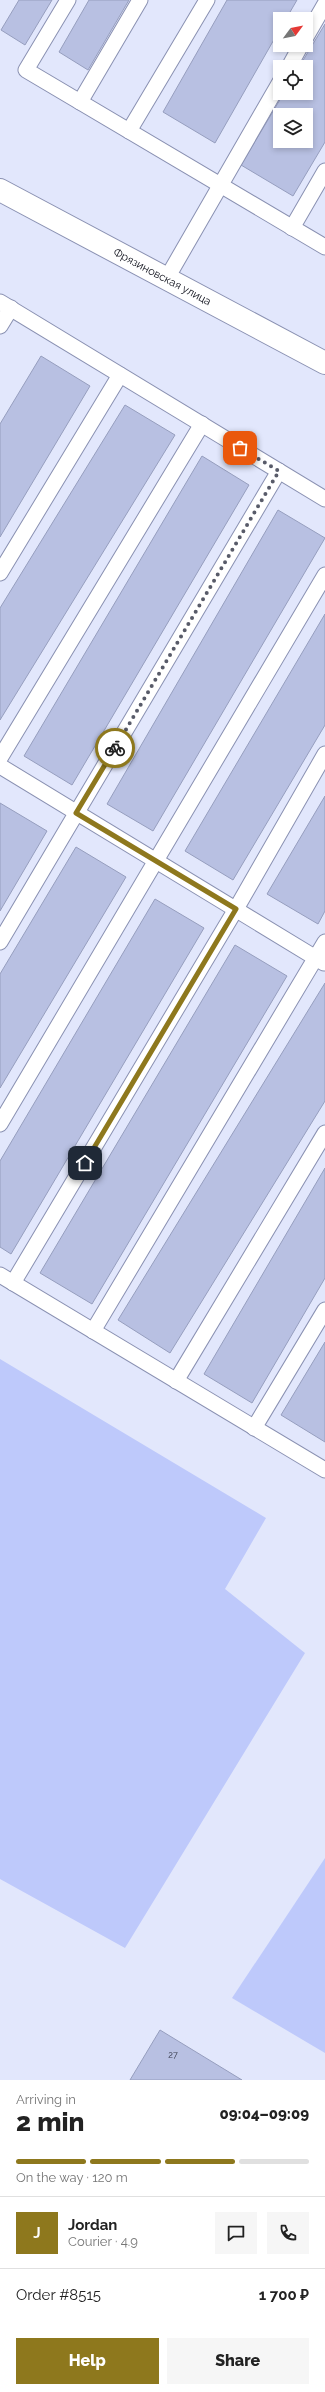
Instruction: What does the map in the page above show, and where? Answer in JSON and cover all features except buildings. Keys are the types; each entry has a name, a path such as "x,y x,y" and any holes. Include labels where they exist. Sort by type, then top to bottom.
{"street":[{"name":"Фрязиновская улица","path":"0,190 325,363"}],"lane":[{"path":"68,0 26,70 325,247"},
{"path":"80,102 140,0"},
{"path":"129,131 207,0"},
{"path":"313,25 325,4"},
{"path":"167,278 273,94"},
{"path":"292,228 325,172"},
{"path":"0,326 6,305 325,499"},
{"path":"0,572 120,375"},
{"path":"0,758 202,424"},
{"path":"0,942 279,471"},
{"path":"0,1124 157,862 325,576"},
{"path":"13,1283 236,909 325,754"},
{"path":"0,766 320,961"},
{"path":"93,1331 320,961 325,942"},
{"path":"176,1381 325,1132"},
{"path":"0,1275 325,1470"},
{"path":"254,1428 325,1310"}],"shaded area":[{"path":"0,1359 266,1518 225,1589 305,1653 125,1948 0,1879"},
{"path":"325,1858 325,2053 232,1998"}],"way so far":[{"path":"115,748 279,471 240,448"}],"route":[{"path":"85,1163 236,909 76,813 115,748"}]}
